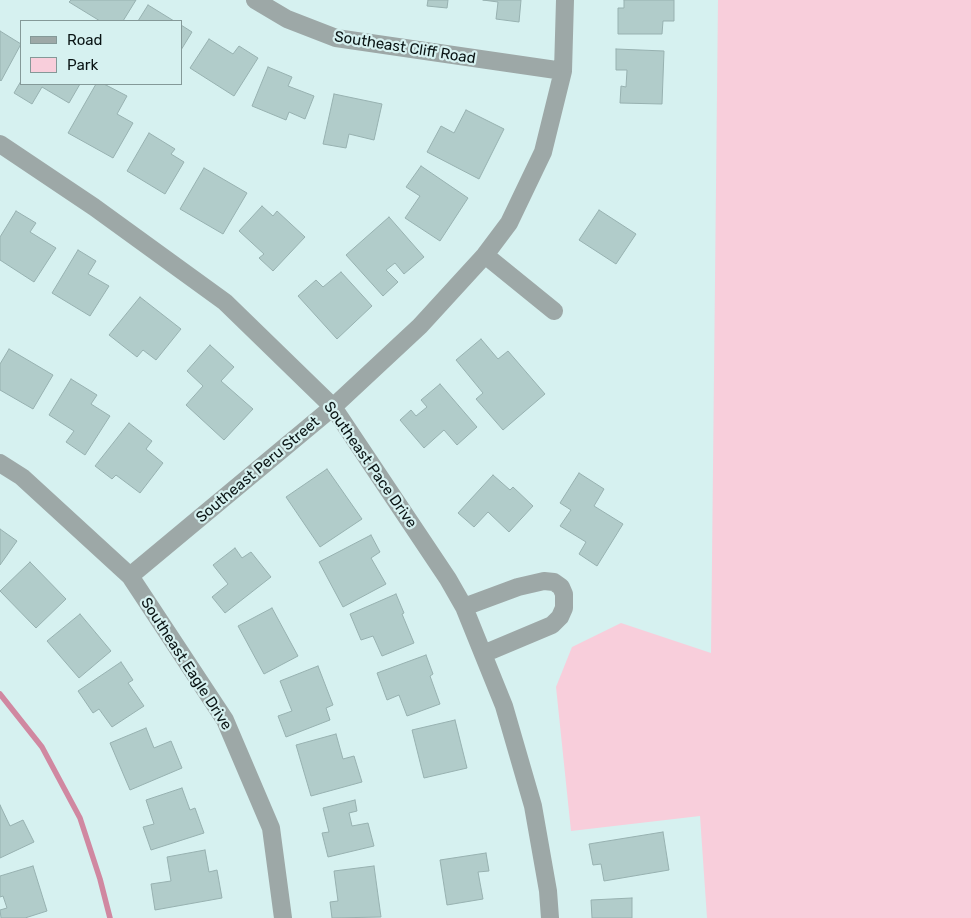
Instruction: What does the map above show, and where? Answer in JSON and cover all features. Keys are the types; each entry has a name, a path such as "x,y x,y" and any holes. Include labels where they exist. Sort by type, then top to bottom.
{"street":[{"name":"Southeast Cliff Road","path":"255,0 287,19 336,38 563,71"},
{"name":"Southeast Peru Street","path":"130,576 333,407 420,326 486,254 509,223 543,152 563,71 566,0"},
{"name":"Southeast Pace Drive","path":"0,144 94,207 225,302 333,407 448,579 464,608 504,706 533,806 548,891 550,918"},
{"path":"486,254 554,311"},
{"name":"Southeast Eagle Drive","path":"0,463 22,477 130,576 225,720 271,828 283,918"},
{"path":"464,608 518,587 544,580 554,582 561,587 564,594 564,608 552,625 483,654"}],"green space":[{"path":"718,0 971,0 971,918 707,918 700,816 571,831 556,687 572,647 621,623 711,653"}],"building":[{"path":"71,0 136,0 124,20 98,20 69,2"},
{"path":"428,0 448,0 447,8 427,6"},
{"path":"483,0 521,0 519,22 496,19 498,2"},
{"path":"624,0 674,0 674,21 663,21 662,34 618,34 618,8 624,8"},
{"path":"148,5 172,20 139,20"},
{"path":"182,26 192,32 182,48"},
{"path":"0,31 20,43 20,46 0,80"},
{"path":"209,39 233,54 239,46 258,58 234,96 190,68"},
{"path":"616,49 664,51 662,104 620,103 621,86 626,87 627,70 616,70"},
{"path":"268,67 292,77 288,86 314,96 305,119 289,112 286,120 252,106"},
{"path":"20,83 20,85 79,85 69,103 42,87 32,104 14,93"},
{"path":"95,85 106,85 127,96 117,114 133,123 113,158 68,133"},
{"path":"334,94 382,104 374,140 349,134 346,148 323,144"},
{"path":"466,110 504,129 479,179 427,152 441,126 454,133"},
{"path":"149,133 175,149 171,154 184,162 165,194 127,171"},
{"path":"421,166 468,198 440,241 405,218 420,196 406,187"},
{"path":"204,168 247,193 223,234 180,209"},
{"path":"262,206 273,216 277,211 305,237 273,271 259,258 264,254 239,231"},
{"path":"599,210 636,234 616,264 579,240"},
{"path":"16,211 36,223 30,232 56,248 34,282 0,260 0,237"},
{"path":"389,217 424,257 404,274 395,263 386,270 398,282 383,296 346,255"},
{"path":"78,250 96,261 88,274 109,286 90,316 52,293"},
{"path":"341,272 372,306 337,339 298,296 316,280 323,287"},
{"path":"140,297 181,329 156,360 143,350 137,357 109,335"},
{"path":"481,339 498,359 508,351 545,394 503,430 476,399 483,393 456,360"},
{"path":"210,345 234,367 221,381 253,409 224,440 186,405 203,386 187,371"},
{"path":"9,349 53,375 33,409 0,390 0,364"},
{"path":"71,379 97,395 91,404 110,416 85,455 66,442 74,431 49,415"},
{"path":"440,384 477,427 457,445 444,430 424,448 400,420 411,410 416,416 427,407 421,400"},
{"path":"129,423 152,441 146,449 163,463 140,493 116,475 112,479 95,466"},
{"path":"327,469 362,519 320,547 286,497"},
{"path":"579,473 604,489 594,506 623,524 597,566 579,554 586,542 560,526 571,510 560,503"},
{"path":"493,475 510,490 513,487 533,506 509,532 488,512 474,527 458,513"},
{"path":"0,529 17,541 0,565"},
{"path":"371,535 380,552 371,558 386,584 343,607 319,562"},
{"path":"235,548 242,558 251,552 271,577 225,613 212,597 228,584 213,565"},
{"path":"30,562 66,599 36,628 0,591"},
{"path":"396,594 414,643 382,656 373,636 361,640 350,614"},
{"path":"272,608 298,656 264,674 238,626"},
{"path":"80,614 111,651 79,678 47,641"},
{"path":"426,655 433,674 430,676 440,704 407,716 399,695 387,700 377,673"},
{"path":"121,662 133,680 128,683 144,706 112,727 99,709 93,713 78,691"},
{"path":"318,666 333,705 326,708 330,720 286,737 278,716 292,711 280,681"},
{"path":"455,720 467,768 424,778 412,730"},
{"path":"146,728 154,748 171,741 182,768 130,790 110,743"},
{"path":"336,734 343,759 354,756 362,782 311,796 296,745"},
{"path":"182,788 190,810 195,808 204,833 151,850 143,827 154,824 146,800"},
{"path":"355,800 357,811 349,813 352,826 368,823 374,846 328,857 322,833 329,832 323,808"},
{"path":"0,805 10,826 23,820 34,842 0,858"},
{"path":"663,832 669,870 604,881 601,864 593,865 589,844"},
{"path":"205,850 209,872 217,870 222,898 155,910 151,884 171,881 167,857"},
{"path":"486,853 489,871 478,872 483,899 447,905 440,860"},
{"path":"33,866 47,911 25,918 1,918 0,910 7,908 3,896 0,897 0,876"},
{"path":"374,866 381,917 332,918 330,902 338,901 334,871"},
{"path":"632,898 632,918 592,918 591,900"}],"waterway":[{"path":"0,694 42,747 80,818 100,879 110,918"}]}
